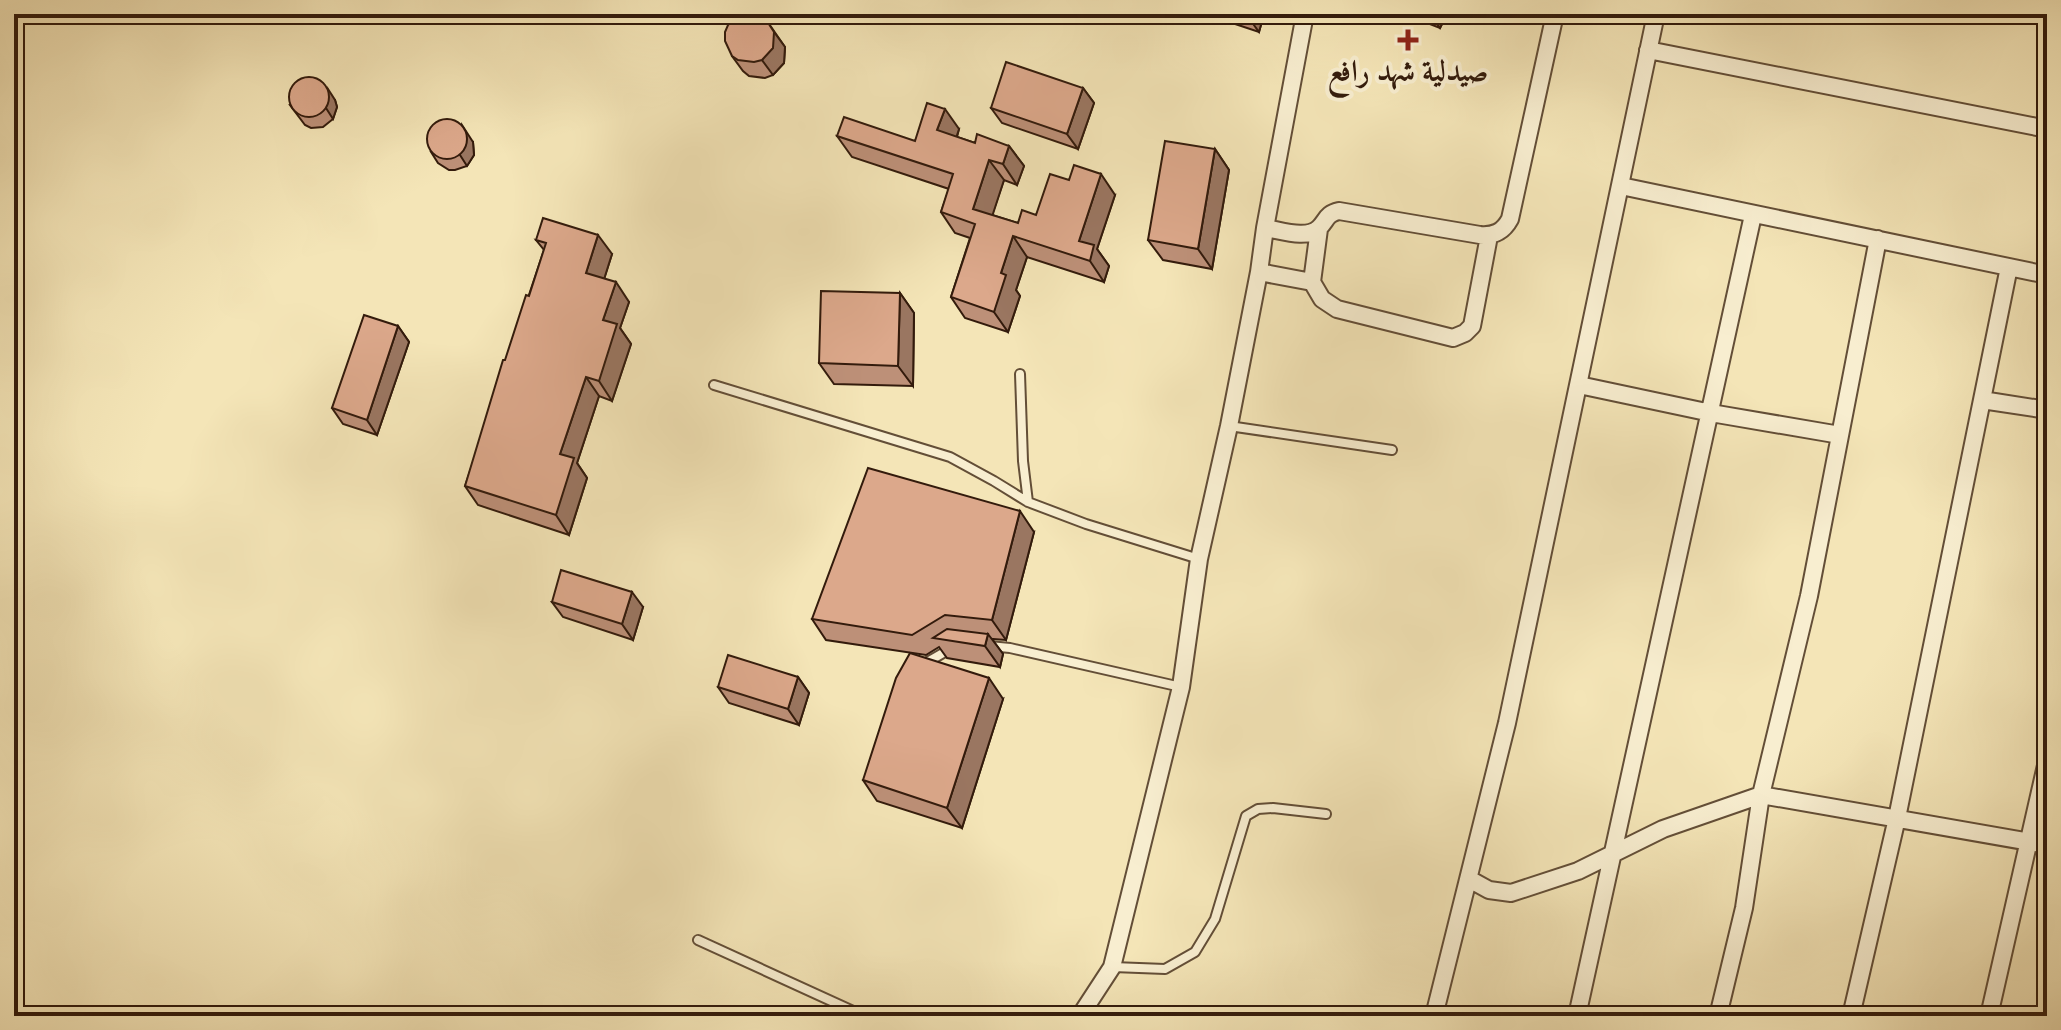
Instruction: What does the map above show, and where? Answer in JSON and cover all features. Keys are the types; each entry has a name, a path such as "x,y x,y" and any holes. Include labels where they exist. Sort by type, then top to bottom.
{"street":[{"path":"1080,1016 1112,967 1181,687 1199,559 1259,272 1305,14"},
{"path":"1489,236 1472,326 1453,338 1337,309 1322,299 1312,282 1319,229 1326,217 1339,211 1489,236 1505,227 1510,219 1555,14"},
{"path":"1434,1016 1507,723 1656,14"},
{"path":"1648,50 2047,129"},
{"path":"1621,186 2047,275"},
{"path":"1577,1016 1753,215"},
{"path":"1265,228 1306,234 1319,229"},
{"path":"1718,1016 1744,908 1761,795 1809,596 1878,239"},
{"path":"1851,1016 1897,818 2009,267"},
{"path":"1259,272 1312,282"},
{"path":"1579,385 1711,413 1840,435"},
{"path":"1982,400 2047,410"},
{"path":"1989,1016 2047,761"},
{"path":"1469,879 1489,890 1511,893 1578,871 1663,829 1761,795 2047,845"}],"lane":[{"path":"1020,374 1023,461 1028,502"},
{"path":"714,385 950,457 1028,502 1086,524 1199,559"},
{"path":"1229,426 1392,450"},
{"path":"919,668 960,642"},
{"path":"985,645 1181,687"},
{"path":"1112,967 1165,969 1195,952 1215,919 1246,816 1258,809 1273,808 1326,814"},
{"path":"698,940 864,1016"}],"building":[{"path":"746,14 765,18 774,32 773,48 762,60 738,60 732,56 725,41 728,25"},
{"path":"1006,62 1083,88 1067,134 991,108"},
{"path":"309,77 323,83 329,97 323,111 309,117 295,111 289,97 295,83"},
{"path":"927,103 945,109 937,130 975,143 977,134 1009,146 1003,164 989,160 973,209 1018,223 1022,210 1036,215 1050,174 1069,180 1074,165 1101,174 1079,241 1094,245 1090,261 1013,236 1001,273 1006,275 994,312 951,297 975,224 941,212 953,174 837,136 844,117 915,141"},
{"path":"447,119 461,125 467,139 461,153 447,159 433,153 427,139 433,125"},
{"path":"1165,141 1215,149 1198,249 1148,240"},
{"path":"543,218 598,235 586,273 616,282 603,320 617,324 599,381 586,377 560,454 574,458 556,515 465,486 503,360 546,243 536,240"},
{"path":"821,291 900,293 898,366 819,363"},
{"path":"364,315 398,326 367,420 332,408"},
{"path":"868,468 1020,511 992,620 945,615 912,635 812,619"},
{"path":"561,570 632,592 622,624 552,602"},
{"path":"947,629 988,634 985,646 933,638"},
{"path":"910,653 989,678 947,808 863,780 896,678"},
{"path":"728,655 798,677 788,709 718,687"}],"place":[{"name":"صيدلية شهد رافع","path":"1408,40"}]}
